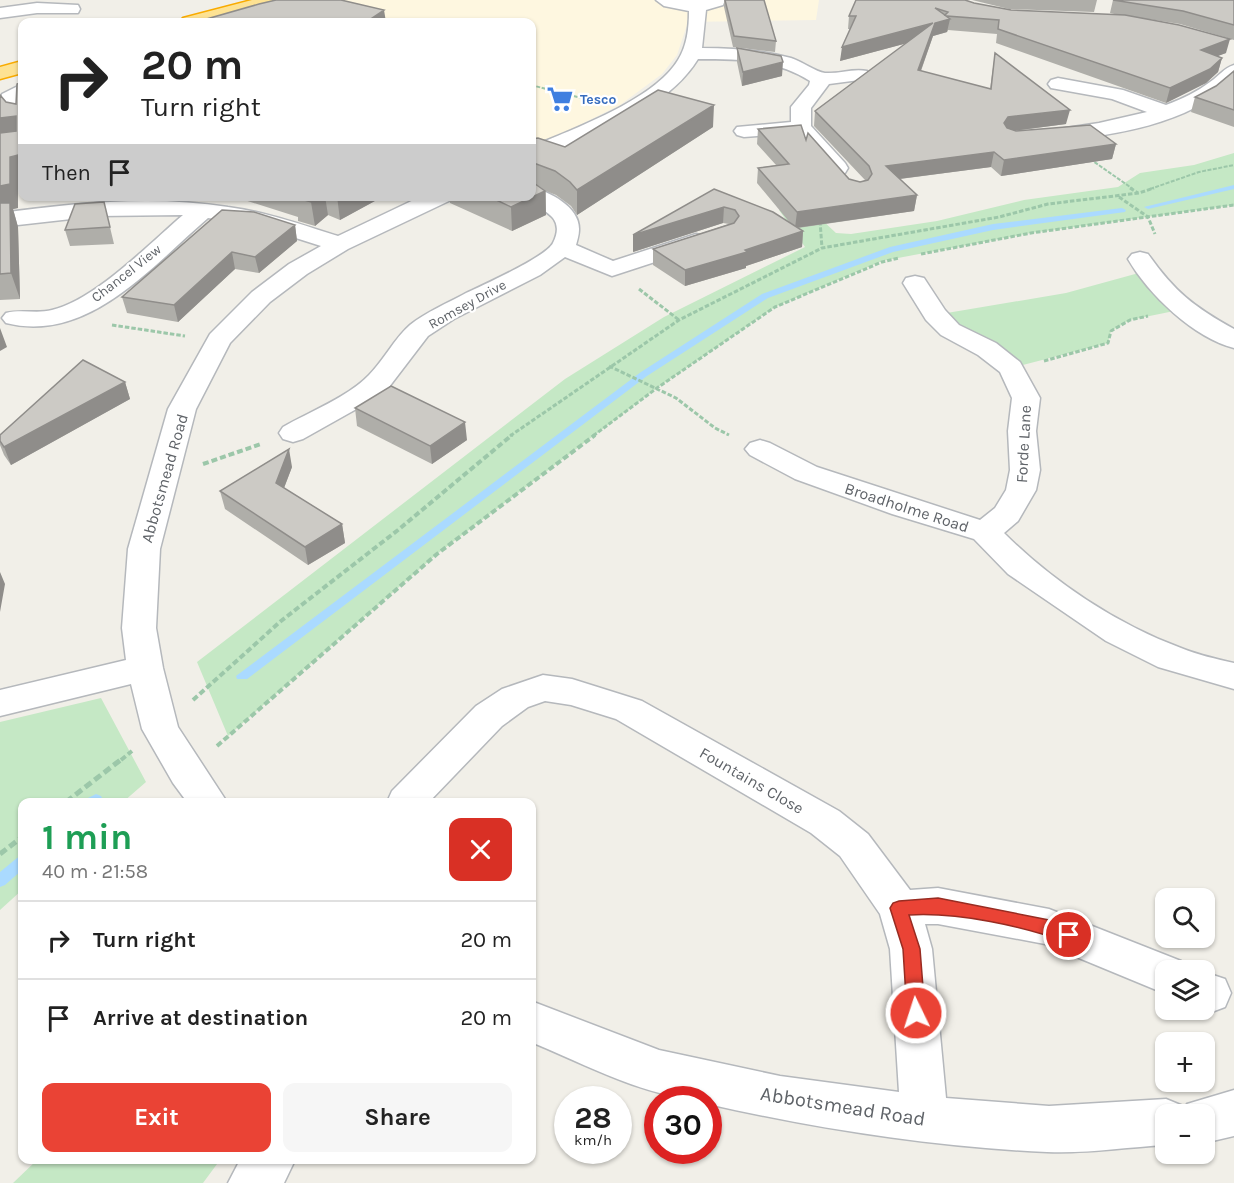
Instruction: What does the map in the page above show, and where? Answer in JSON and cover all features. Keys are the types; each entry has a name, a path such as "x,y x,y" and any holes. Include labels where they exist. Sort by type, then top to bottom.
{"highway":[{"path":"212,18 277,7"},
{"path":"0,73 18,68"}],"street":[{"path":"664,0 678,5 697,6 718,0"},
{"path":"536,153 622,112 672,80 684,66 690,53 698,28 697,6"},
{"path":"256,18 277,7"},
{"path":"0,13 37,8 72,9"},
{"path":"690,53 770,58 808,71 819,79 860,75"},
{"path":"1034,137 1133,121 1166,112 1211,91 1234,72"},
{"path":"819,79 819,86 801,107 801,127 816,146 849,179"},
{"path":"1058,84 1116,94 1166,112"},
{"path":"18,92 9,98 8,103 18,114"},
{"path":"744,131 801,127"},
{"path":"1056,135 1081,152"},
{"path":"536,196 553,205 564,216 568,230 563,248 612,269 713,236"},
{"name":"Abbotsmead Road","path":"205,798 186,773 160,729 145,668 139,628 144,549 182,409 219,340 261,297 298,270 340,244 430,201"},
{"path":"0,220 93,209 144,208 202,211 260,220 340,244"},
{"name":"Chancel View","path":"50,318 76,310 108,289 202,211"},
{"name":"Romsey Drive","path":"293,433 366,392 379,381 419,331 445,314 531,270 563,248"},
{"path":"1140,259 1146,271 1184,309 1234,340"},
{"name":"Forde Lane","path":"915,283 935,315 950,330 987,349 1011,368 1026,398 1022,431 1025,470 1021,490 1006,514 985,532"},
{"path":"15,318 50,318"},
{"name":"Broadholme Road","path":"760,449 806,473 903,507 985,532 1019,567 1118,633 1170,658 1234,676"},
{"path":"0,703 145,668"},
{"name":"Fountains Close","path":"410,798 489,716 515,698 543,688 572,692 629,710 825,822 854,845 899,908 911,949 924,1119"},
{"path":"899,908 938,906 1049,927 1155,970"},
{"name":"Abbotsmead Road","path":"536,1023 659,1072 780,1098 924,1119 1049,1129 1155,1123"},
{"path":"1215,1117 1234,1113"},
{"path":"253,1183 268,1164"}],"path":[{"path":"536,86 591,100 622,112"},
{"path":"1081,152 1139,193"},
{"path":"71,798 160,729 281,621 398,530 502,442 609,366 679,320 822,248 999,217 1048,204 1139,193 1199,172 1234,165"},
{"path":"1119,197 1148,217 1160,245 1140,259"},
{"path":"916,255 1030,233 1234,205"},
{"path":"819,219 822,248"},
{"path":"186,773 437,554 657,388 775,307 882,261 905,257"},
{"path":"612,269 679,320"},
{"path":"1011,368 1108,343 1111,331 1130,320 1184,309"},
{"path":"50,318 219,340"},
{"path":"609,366 676,398 715,428 760,449"},
{"path":"162,477 293,433"},
{"path":"0,854 18,840"}],"shaded area":[{"path":"296,0 819,0 816,20 688,22 677,55 662,74 620,105 536,147 536,18 240,18"}],"green space":[{"path":"1234,153 1234,205 1031,233 882,261 775,307 657,388 437,554 228,736 197,662 565,379 664,317 805,247 779,210 807,206 836,233 851,234 937,221 1024,200 1118,187 1140,173 1194,165"},
{"path":"1146,271 1184,309 1130,320 1111,331 1108,343 1011,368 935,315 1066,293"},
{"path":"101,698 146,782 128,798 18,798 18,894 0,910 0,722"},
{"path":"33,1164 217,1164 203,1183 13,1183"}],"building":[{"path":"276,0 341,0 384,10 372,18 210,18"},
{"path":"725,0 764,0 776,41 734,36"},
{"path":"856,0 965,0 1011,10 1125,15 1179,25 1230,39 1201,50 1222,58 1210,69 1170,88 998,29 999,20 946,16 950,19 935,23 918,70 991,89 995,53 1070,110 1008,117 1004,123 1007,128 1016,131 1090,125 1116,144 1004,160 994,152 886,166 917,195 797,212 758,168 789,164 758,129 801,125 806,140 808,133 849,179 860,182 868,180 872,174 869,166 815,111 933,23 842,47 856,16 849,16","holes":["935,8 948,12 945,15"]},
{"path":"1113,0 1234,0 1234,25 1183,11"},
{"path":"737,48 781,56 783,62 743,72"},
{"path":"1234,71 1234,110 1195,97 1216,86"},
{"path":"17,84 18,155 10,157 10,184 0,186 0,133 16,131 16,116 0,118 0,95 6,102 16,104"},
{"path":"658,90 714,105 577,190 555,171 536,164 536,138 565,147"},
{"path":"536,185 545,191 536,195"},
{"path":"714,189 773,212 803,231 745,250 747,252 685,270 653,249 734,223 739,216 735,210 724,207 633,235"},
{"path":"498,201 524,201 511,207"},
{"path":"104,202 110,227 65,230 75,204"},
{"path":"0,203 10,203 11,273 0,274"},
{"path":"222,210 254,212 295,225 255,257 232,252 174,305 122,297"},
{"path":"83,360 125,382 4,447 0,441 0,435"},
{"path":"391,386 465,422 430,446 355,408"},
{"path":"289,449 276,483 342,524 305,547 220,491"}],"waterway":[{"path":"1148,207 1234,187"},
{"path":"242,676 644,374 765,296 890,250 993,227 1122,210"},
{"path":"0,881 18,865"}],"place":[{"name":"Tesco","path":"560,99"}],"route":[{"path":"916,1013 911,949 899,908 938,906 1049,927 1069,935"}]}
